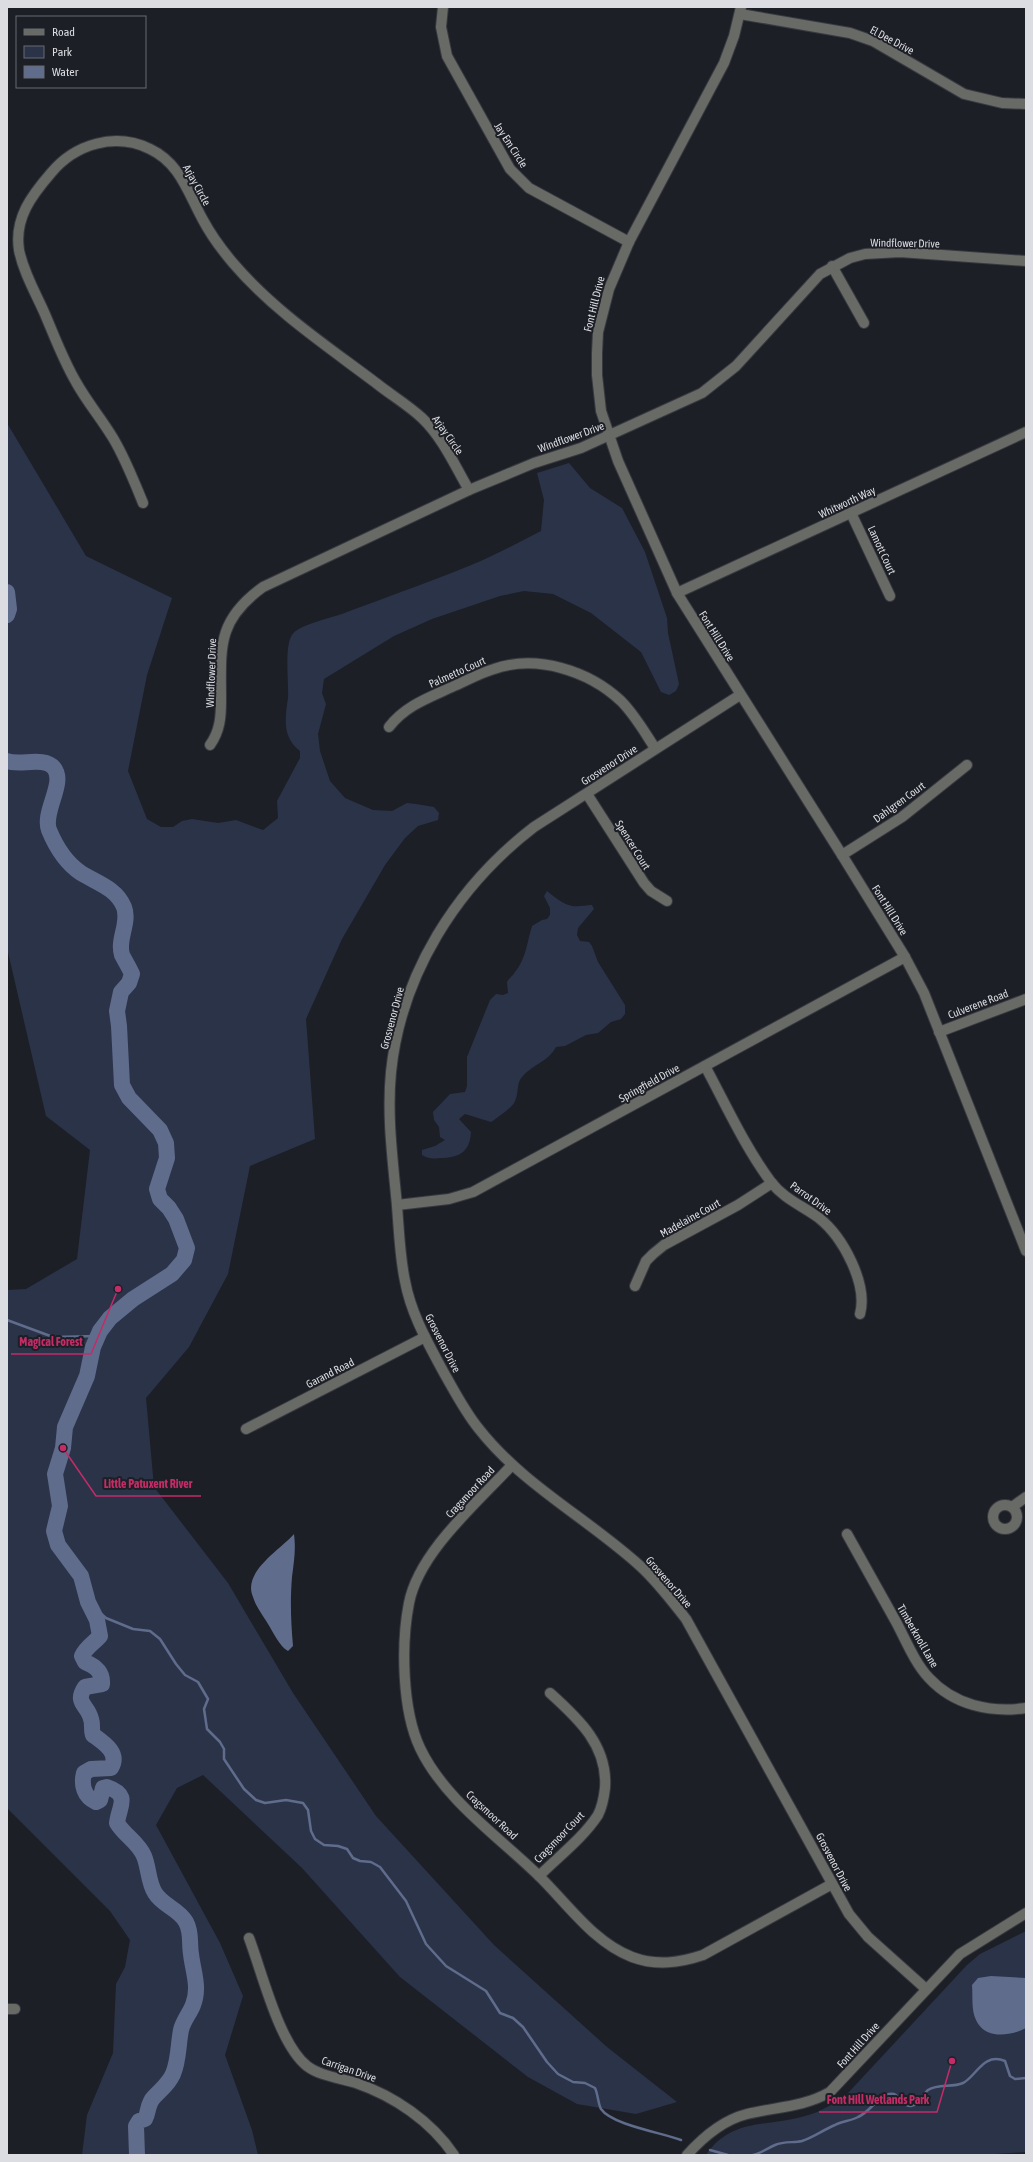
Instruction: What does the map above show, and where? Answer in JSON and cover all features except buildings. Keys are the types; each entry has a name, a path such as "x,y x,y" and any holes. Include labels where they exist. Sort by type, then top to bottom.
{"street":[{"name":"Jay Em Circle","path":"443,7 441,27 447,56 510,169 518,178 536,192 629,242"},
{"name":"Font Hill Drive","path":"740,10 734,36 721,69 629,242 609,289 598,332 597,375 601,411 608,436 677,593 905,957 924,994 1026,1251"},
{"name":"El Dee Drive","path":"740,10 850,33 873,41 964,94 1002,103 1026,104"},
{"name":"Arjay Circle","path":"143,503 115,440 74,379 26,272 19,247 20,225 23,213 28,201 34,193 58,165 72,154 90,145 106,142 131,142 163,155 180,175 215,240 252,284 286,314 422,418 442,444 469,490"},
{"name":"Windflower Drive","path":"210,745 216,737 221,713 221,648 224,634 240,606 263,587 469,490 534,463 581,448 683,402 719,381 736,366 806,288 820,274 832,266 865,254 881,252 1026,261"},
{"path":"832,266 864,323"},
{"name":"Whitworth Way","path":"677,593 1026,432"},
{"name":"Lamott Court","path":"851,513 890,596"},
{"name":"Palmetto Court","path":"389,727 395,718 414,704 476,676 495,668 538,664 557,666 597,682 622,702 633,715 655,748"},
{"name":"Grosvenor Drive","path":"740,695 655,748 587,794 534,827 513,843 490,865 450,914 419,971 402,1019 391,1072 389,1107 405,1283 412,1306 425,1337 464,1408 479,1429 512,1465 639,1565 669,1597 690,1626 793,1810 849,1914 868,1937 926,1989"},
{"name":"Dahlgren Court","path":"842,855 902,817 967,765"},
{"name":"Spencer Court","path":"587,794 644,883 651,891 667,902"},
{"name":"Springfield Drive","path":"397,1205 442,1200 473,1192 905,957"},
{"name":"Culverene Road","path":"939,1032 1026,999"},
{"name":"Parrot Drive","path":"705,1066 757,1162 772,1183 784,1195 818,1217 835,1234 860,1284 862,1295 860,1314"},
{"name":"Madelaine Court","path":"635,1286 646,1261 658,1249 738,1205 772,1183"},
{"name":"Garand Road","path":"246,1430 425,1337"},
{"name":"Cragsmoor Road","path":"512,1465 442,1540 427,1560 416,1583 410,1601 406,1625 407,1693 412,1722 420,1748 435,1773 453,1795 539,1876 597,1936 614,1949 649,1962 667,1963 686,1961 703,1955 832,1884"},
{"path":"1012,1507 1026,1497"},
{"name":"Timberknoll Lane","path":"847,1534 928,1677 950,1695 980,1708 996,1711 1026,1708"},
{"name":"Cragsmoor Court","path":"539,1876 588,1828 598,1814 604,1796 606,1777 603,1760 597,1744 571,1712 550,1693"},
{"name":"Font Hill Drive","path":"687,2155 707,2135 732,2119 747,2114 801,2105 830,2092 960,1954 1026,1913"},
{"name":"Carrigan Drive","path":"249,1938 284,2036 298,2057 316,2072 357,2083 398,2102 433,2130 454,2155"}],"green space":[{"path":"7,423 86,556 172,598 147,675 128,771 147,819 161,827 173,827 182,821 192,819 218,823 236,820 263,830 278,818 277,801 300,758 300,751 290,740 286,727 288,698 287,656 292,635 309,624 341,614 483,560 541,531 544,500 537,473 569,463 590,488 622,508 645,552 667,618 668,633 679,684 676,691 669,695 661,692 641,652 591,613 553,594 524,591 500,596 432,619 394,636 324,679 322,693 326,704 318,734 320,751 330,781 345,798 373,810 392,811 407,803 416,804 434,807 439,813 438,820 418,826 405,838 385,865 342,939 306,1019 315,1139 250,1166 228,1274 189,1347 146,1398 154,1487 228,1583 293,1693 376,1816 494,1945 607,2047 677,2102 636,2114 577,2104 528,2077 400,1977 302,1868 203,1775 177,1788 156,1825 220,1943 243,1996 225,2055 252,2130 258,2155 82,2155 87,2115 113,2053 116,1984 125,1967 130,1940 110,1911 7,1808 7,1290 26,1289 77,1259 90,1150 46,1116 7,948"},
{"path":"547,891 559,900 572,906 592,905 594,909 578,928 577,935 580,941 589,942 592,946 598,962 625,1005 625,1014 621,1019 611,1022 598,1033 586,1035 565,1046 556,1047 545,1060 522,1077 519,1083 517,1097 513,1105 491,1122 465,1114 459,1119 471,1132 466,1149 458,1155 447,1158 433,1159 424,1156 422,1155 422,1150 435,1146 445,1140 440,1137 439,1127 434,1120 433,1112 450,1094 465,1092 467,1086 467,1057 490,1000 496,994 503,995 508,993 507,982 522,962 532,926 542,920 547,919 550,915 550,908 544,896"},
{"path":"1026,1931 1026,2152 980,2155 706,2155 716,2143 738,2129 805,2116 822,2110 848,2093 967,1965 980,1954"}],"water":[{"path":"294,1534 295,1550 291,1603 293,1646 288,1651 279,1643 258,1608 254,1601 251,1588 257,1570"},
{"path":"991,1976 1026,1978 1026,2028 1013,2033 999,2034 986,2031 980,2026 973,2012 972,1985 978,1978"}],"waterway":[{"path":"7,592 9,609 7,615"},
{"path":"7,761 18,763 38,762 50,764 54,768 57,774 57,781 48,823 49,830 55,842 62,854 76,869 111,891 121,900 124,907 126,919 121,949 122,955 132,974 129,983 121,992 117,1011 122,1085 129,1098 160,1130 166,1143 167,1158 157,1189 160,1199 169,1208 176,1219 187,1248 184,1260 172,1274 133,1299 110,1318 100,1331 93,1347 87,1376 65,1427 63,1448 55,1474 60,1506 54,1531 58,1545 81,1576 88,1602 97,1620 100,1636 82,1656 85,1662 98,1670 101,1676 102,1684 85,1687 82,1692 81,1700 92,1721 93,1735 110,1749 114,1758 111,1768 91,1769 84,1773 84,1790 86,1794 96,1802 100,1800 103,1788 107,1787 119,1794 122,1802 117,1823 135,1843 144,1856 151,1884 155,1893 162,1901 183,1918 188,1926 190,1934 190,1950 196,1986 195,1998 192,2008 182,2027 173,2074 167,2084 152,2100 145,2119 139,2121 136,2126 137,2155"},
{"path":"7,1320 53,1337 98,1336"},
{"path":"88,1602 106,1618 133,1629 150,1631 160,1639 176,1664 185,1675 198,1682 208,1699 204,1709 207,1729 220,1742 224,1749 224,1759 244,1789 256,1800 265,1803 286,1800 303,1803 308,1810 311,1831 315,1839 324,1845 338,1846 347,1849 353,1858 360,1861 371,1862 380,1867 406,1901 426,1944 446,1966 486,1991 500,2013 513,2018 523,2027 547,2062 558,2074 573,2082 585,2083 595,2088 601,2109 607,2115 616,2120 681,2140"},
{"path":"753,2155 778,2144 802,2141 811,2138 826,2129 862,2115 880,2099 889,2094 896,2095 908,2106 914,2106 928,2090 936,2087 963,2083 968,2080 985,2062 991,2060 997,2059 1005,2061 1010,2076 1015,2079 1026,2078"},
{"path":"710,2150 728,2155"}],"place":[{"name":"Magical Forest","path":"118,1289"},
{"name":"Little Patuxent River","path":"63,1448"},
{"name":"Font Hill Wetlands Park","path":"952,2061"}]}
